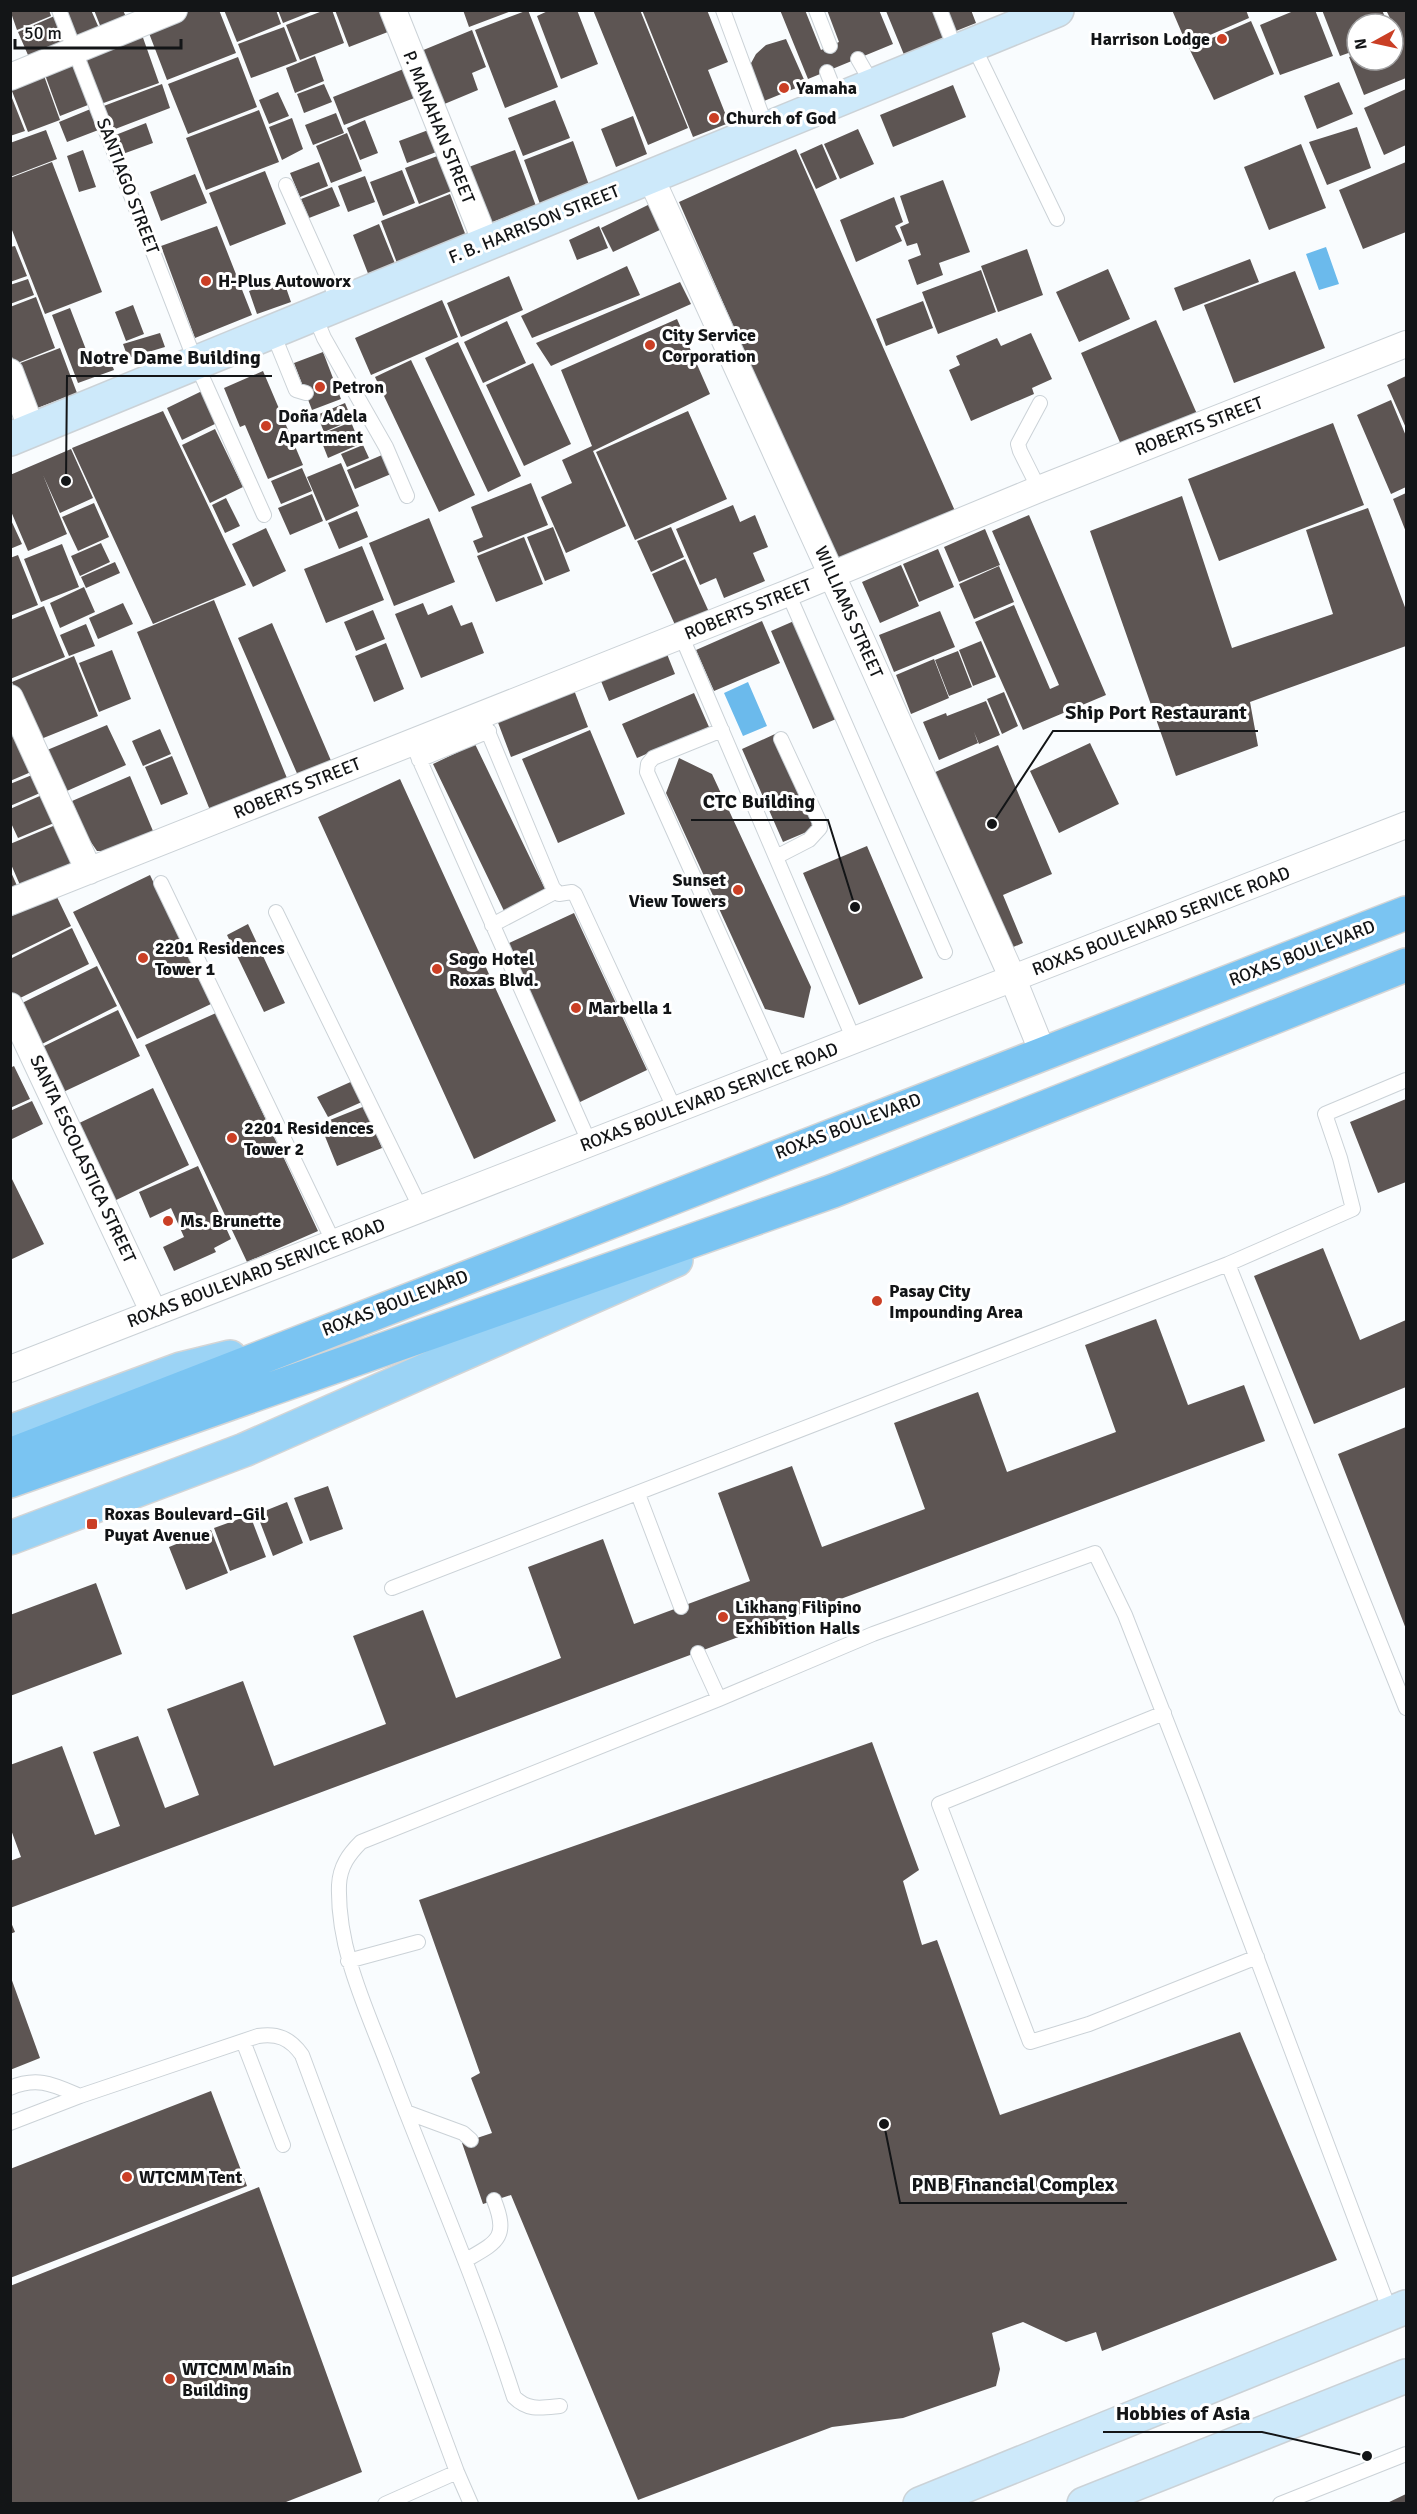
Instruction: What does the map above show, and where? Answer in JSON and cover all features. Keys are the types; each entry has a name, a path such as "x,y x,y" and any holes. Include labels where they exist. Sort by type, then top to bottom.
{"highway":[{"name":"ROXAS BOULEVARD","path":"10,1455 1042,1051 1407,913"},
{"path":"10,1481 833,1191 1407,965"}],"main road":[{"name":"F. B. HARRISON STREET","path":"21,434 767,129 832,86 866,72 965,48 1049,12"},
{"path":"10,1538 244,1450 833,1191"},
{"name":"ROXAS BOULEVARD","path":"10,1432 181,1369 292,1343"},
{"path":"920,2504 1399,2310"},
{"path":"1084,2504 1406,2378"}],"street":[{"path":"11,75 75,51 134,18 174,10"},
{"name":"P. MANAHAN STREET","path":"393,10 486,243"},
{"name":"WILLIAMS STREET","path":"650,176 1013,979 1042,1051"},
{"name":"ROBERTS STREET","path":"10,902 416,751 485,723 681,635 789,593 1039,489 1407,344"},
{"path":"10,372 21,434"},
{"path":"10,698 89,871"},
{"name":"ROXAS BOULEVARD SERVICE ROAD","path":"10,1369 1407,825"},
{"name":"SANTA ESCOLASTICA STREET","path":"10,1006 154,1313"}],"lane":[{"name":"SANTIAGO STREET","path":"58,10 196,363 264,515"},
{"path":"723,10 767,129"},
{"path":"816,10 830,46"},
{"path":"940,10 965,48 1057,219"},
{"path":"286,185 326,309 339,377 386,447 407,496"},
{"path":"272,331 296,390 306,393"},
{"path":"1039,489 1018,444 1040,403"},
{"path":"789,593 945,952"},
{"path":"681,635 854,1040"},
{"path":"485,723 555,891 559,894 572,892 575,894 675,1110"},
{"path":"722,730 653,758 648,764 648,772 780,1070"},
{"path":"776,857 809,840 820,828 819,821 781,739"},
{"path":"416,751 590,1144"},
{"path":"161,883 334,1243"},
{"path":"492,925 555,891"},
{"path":"276,912 421,1209"},
{"path":"392,1588 1228,1264 1353,1209 1340,1158 1325,1114 1407,1080"},
{"path":"1228,1264 1407,1708"},
{"path":"638,1494 681,1607"},
{"path":"560,2406 532,2409 522,2405 514,2397 466,2260 405,2112 348,1961 339,1884 348,1855 361,1842 719,1699 873,1634 1095,1553 1125,1615 1257,1957 1399,2310"},
{"path":"698,1653 719,1699"},
{"path":"1164,1713 939,1804 972,1891 1030,2042 1089,2024 1257,1957"},
{"path":"348,1961 418,1942"},
{"path":"10,2123 80,2096 258,2036 274,2034 295,2046 302,2055 457,2472 471,2504"},
{"path":"243,2041 283,2145"},
{"path":"10,2088 21,2084 46,2081 80,2096"},
{"path":"405,2112 463,2133 471,2140"},
{"path":"466,2260 494,2244 500,2231 501,2218 494,2200"},
{"path":"1280,2504 1407,2454"},
{"path":"385,2504 457,2472"}],"water":[{"path":"1326,247 1339,284 1319,290 1306,254"},
{"path":"748,682 767,726 743,736 724,693"}],"building":[{"path":"10,10 49,10 51,16 17,30"},
{"path":"71,10 91,10 102,35 75,46 62,15"},
{"path":"94,10 123,10 128,22 103,33"},
{"path":"191,10 219,10 236,53 167,80 147,28"},
{"path":"224,10 276,10 281,24 237,42"},
{"path":"278,10 313,10 313,11 283,23"},
{"path":"325,10 332,10 344,43 300,60 286,25"},
{"path":"335,10 385,10 393,30 349,47"},
{"path":"463,10 511,10 511,11 469,27"},
{"path":"528,10 558,87 505,108 475,30"},
{"path":"550,10 577,10 598,64 561,79 537,16"},
{"path":"593,10 640,10 688,128 648,145"},
{"path":"642,10 707,10 728,62 708,70 729,123 693,137"},
{"path":"780,10 805,10 821,50 839,42 827,10 879,10 893,44 808,79"},
{"path":"937,10 951,45 907,62 886,11"},
{"path":"942,10 971,10 976,23 951,33"},
{"path":"1172,10 1246,10 1249,18 1187,45"},
{"path":"1296,10 1315,10 1333,56 1280,75 1260,25"},
{"path":"1322,10 1382,10 1383,12 1345,12 1345,54 1340,56"},
{"path":"1386,10 1406,10 1406,78 1364,95 1355,72 1405,72 1405,12 1387,12"},
{"path":"59,14 72,45 31,62 18,32"},
{"path":"1251,21 1274,74 1214,100 1189,48"},
{"path":"284,27 297,61 251,78 238,44"},
{"path":"472,30 486,67 472,73 478,90 442,105 421,51"},
{"path":"141,32 159,83 98,105 80,55"},
{"path":"786,39 806,84 764,101 750,65 756,54 766,45"},
{"path":"315,56 324,81 295,93 286,68"},
{"path":"238,57 257,107 188,134 168,84"},
{"path":"77,60 93,103 60,116 44,72"},
{"path":"406,68 417,97 344,125 333,97"},
{"path":"43,73 60,120 28,132 10,86"},
{"path":"1339,82 1353,114 1317,129 1304,96"},
{"path":"162,84 170,108 110,131 101,107"},
{"path":"324,84 332,102 304,113 297,94"},
{"path":"953,85 966,117 893,147 880,115"},
{"path":"1406,89 1406,145 1384,155 1364,108"},
{"path":"278,92 289,116 269,124 259,100"},
{"path":"10,93 25,131 10,136"},
{"path":"555,100 570,138 523,156 508,118"},
{"path":"93,108 101,129 67,142 59,122"},
{"path":"259,110 279,162 206,190 186,138"},
{"path":"336,113 344,133 313,145 305,125"},
{"path":"633,116 647,154 616,167 601,129"},
{"path":"292,118 303,149 282,160 269,127"},
{"path":"365,120 378,153 360,160 347,128"},
{"path":"146,123 153,143 120,155 113,136"},
{"path":"1357,127 1371,168 1327,185 1309,142"},
{"path":"431,129 439,151 407,163 399,141"},
{"path":"858,129 874,164 840,179 824,144"},
{"path":"46,130 57,159 10,177 10,143"},
{"path":"347,133 362,171 331,183 316,146"},
{"path":"573,141 589,185 540,204 524,160"},
{"path":"822,144 837,179 816,189 800,154"},
{"path":"1301,144 1326,208 1269,230 1244,167"},
{"path":"796,149 955,511 837,563 679,202"},
{"path":"83,150 96,187 79,192 67,156"},
{"path":"515,150 536,206 487,224 466,168"},
{"path":"440,155 454,190 419,204 405,168"},
{"path":"52,162 102,292 45,314 10,225 10,178"},
{"path":"319,162 328,186 300,197 290,173"},
{"path":"1406,162 1406,232 1363,249 1339,190"},
{"path":"402,170 415,203 383,216 370,182"},
{"path":"265,171 286,224 230,246 209,193"},
{"path":"195,174 207,203 161,221 150,192"},
{"path":"365,176 375,202 348,212 338,186"},
{"path":"943,180 970,252 939,263 943,275 917,285 908,260 921,255 917,243 907,246 900,227 909,223 900,196"},
{"path":"332,187 340,206 309,218 301,199"},
{"path":"450,194 466,236 397,263 381,221"},
{"path":"894,197 903,222 895,226 902,241 856,262 840,220"},
{"path":"652,203 664,228 613,252 601,228"},
{"path":"379,224 396,266 369,276 353,235"},
{"name":"H-Plus Autoworx","path":"217,226 252,315 195,338 161,246"},
{"path":"599,226 608,248 577,260 569,240"},
{"path":"15,246 27,276 10,282 10,247"},
{"path":"1027,249 1043,295 998,312 981,266"},
{"path":"1250,259 1259,282 1183,311 1174,288"},
{"path":"627,266 640,295 532,338 521,316"},
{"path":"1108,269 1130,319 1079,342 1056,292"},
{"path":"981,270 996,312 938,334 922,292"},
{"path":"1295,271 1325,348 1234,383 1204,305"},
{"path":"509,276 523,310 461,337 447,303"},
{"path":"28,279 34,295 10,304 10,285"},
{"path":"283,279 291,302 257,314 249,291"},
{"path":"680,282 691,304 551,366 536,343"},
{"path":"36,297 55,348 15,364 10,352 10,307"},
{"path":"442,300 458,337 371,375 355,338"},
{"path":"923,301 933,328 886,346 876,319"},
{"path":"133,305 144,334 126,341 115,312"},
{"path":"70,308 90,360 108,354 114,370 78,383 52,315"},
{"path":"677,319 710,394 593,451 626,526 566,553 541,497 572,483 562,460 592,446 561,370"},
{"path":"1156,320 1197,414 1122,447 1081,353"},
{"path":"507,321 526,363 483,383 464,342"},
{"path":"160,333 165,347 128,358 123,344"},
{"path":"1031,333 1052,379 1032,388 1034,394 971,421 949,370 960,365 956,356 997,338 1001,346"},
{"path":"458,342 521,476 488,492 425,358"},
{"path":"60,348 77,393 32,410 15,365"},
{"name":"Petron","path":"323,352 341,399 312,410 294,363"},
{"path":"411,360 475,495 439,512 375,377"},
{"path":"533,363 571,444 524,466 486,385"},
{"name":"Doña Adela Apartment","path":"263,371 303,465 268,479 245,425 240,427 224,388"},
{"path":"1406,376 1406,428 1387,385"},
{"path":"202,391 217,423 182,440 167,408"},
{"path":"1391,400 1406,436 1406,487 1391,494 1357,415"},
{"path":"345,403 352,420 324,432 317,415"},
{"path":"163,411 246,585 153,624 72,448"},
{"path":"688,411 727,499 635,540 596,452"},
{"path":"351,422 360,444 328,458 319,435"},
{"path":"1333,423 1364,505 1219,561 1188,479"},
{"path":"215,429 243,487 210,503 182,445"},
{"path":"363,445 369,458 347,467 341,454"},
{"path":"71,449 93,498 60,513 43,475 67,534 28,551 10,509 10,475"},
{"path":"382,455 391,474 355,489 347,470"},
{"path":"341,463 359,506 326,521 307,477"},
{"path":"302,468 312,491 281,504 271,481"},
{"path":"531,483 548,525 478,553 473,541 483,537 471,507"},
{"path":"1406,493 1406,532 1393,499"},
{"path":"312,494 323,521 290,535 278,508"},
{"path":"1182,496 1232,648 1333,614 1306,530 1368,508 1406,610 1406,646 1250,702 1258,746 1176,776 1090,531"},
{"path":"226,498 240,526 225,533 212,505"},
{"path":"94,503 109,537 78,551 62,517"},
{"path":"733,505 740,522 755,515 768,547 753,553 765,581 724,598 716,578 700,585 676,529"},
{"path":"357,511 368,537 339,549 328,523"},
{"path":"1029,515 1106,695 1023,730 975,622 1014,605 1050,689 1059,685 992,531"},
{"path":"10,518 22,544 10,549"},
{"path":"429,518 455,582 394,606 369,543"},
{"path":"553,527 570,571 545,581 527,537"},
{"path":"671,527 684,557 651,572 637,541"},
{"path":"266,528 286,571 253,587 232,544"},
{"path":"985,529 1000,565 959,582 944,547"},
{"path":"524,537 543,584 496,602 477,556"},
{"path":"101,543 110,562 80,576 71,556"},
{"path":"62,544 79,587 41,602 24,559"},
{"path":"362,546 384,600 326,623 304,569"},
{"path":"938,549 954,587 919,602 903,564"},
{"path":"18,555 38,605 10,616 10,558"},
{"path":"685,559 709,612 676,627 652,574"},
{"path":"115,562 120,573 86,588 81,577"},
{"path":"901,565 919,606 880,623 862,582"},
{"path":"999,566 1014,602 974,619 959,584"},
{"path":"84,587 95,612 60,628 50,603"},
{"path":"214,600 289,783 212,815 137,632"},
{"path":"123,603 133,624 98,639 89,618"},
{"path":"423,603 428,615 452,605 461,626 472,622 484,653 421,678 395,614"},
{"path":"44,606 65,657 10,679 10,620"},
{"path":"373,610 385,639 356,651 344,622"},
{"path":"940,611 955,647 894,672 879,635"},
{"path":"762,621 780,663 714,691 696,650"},
{"path":"794,621 836,719 813,729 771,631"},
{"path":"272,623 332,763 299,778 238,638"},
{"path":"86,624 95,646 69,656 60,635"},
{"path":"981,641 996,677 973,686 959,650"},
{"path":"386,643 404,689 374,702 355,656"},
{"path":"112,650 131,699 99,712 79,663"},
{"path":"958,651 972,687 949,696 935,660"},
{"path":"667,654 675,674 609,701 601,681"},
{"path":"74,656 98,716 36,741 12,682"},
{"path":"934,659 949,698 911,714 896,675"},
{"path":"574,690 588,727 511,757 497,720"},
{"path":"1004,692 1018,726 1002,734 987,699"},
{"path":"694,693 709,727 637,758 622,724"},
{"path":"986,701 1000,735 979,744 974,732 978,743 939,760 923,722 946,713 947,716"},
{"path":"107,725 126,765 60,794 40,753"},
{"path":"160,729 171,754 143,766 132,741"},
{"path":"590,730 625,814 558,843 522,759"},
{"path":"15,732 31,772 10,781 10,734"},
{"path":"775,734 816,828 783,842 742,749"},
{"path":"1090,743 1119,804 1059,833 1030,771"},
{"path":"475,744 547,893 505,913 433,764"},
{"path":"998,745 1052,874 1003,895 1023,943 1006,950 933,773"},
{"path":"172,756 188,794 161,805 145,767"},
{"name":"Sunset View Towers","path":"679,758 712,774 811,987 804,1018 765,1009 666,793"},
{"path":"32,775 40,793 10,806 10,784"},
{"path":"130,776 153,831 107,851 97,851 88,838 72,801"},
{"name":"Sogo Hotel Roxas Blvd.","path":"400,779 556,1121 474,1159 318,817"},
{"path":"42,795 54,823 18,838 10,821 10,809"},
{"path":"58,824 74,862 20,885 10,862 10,844"},
{"path":"867,846 923,978 859,1005 803,873"},
{"path":"10,870 18,888 10,892"},
{"name":"2201 Residences Tower 1","path":"150,875 211,1004 137,1039 73,912"},
{"path":"56,895 71,926 10,956 10,917"},
{"name":"Marbella 1","path":"574,913 647,1070 578,1103 505,945"},
{"path":"248,924 285,1003 264,1012 227,935"},
{"path":"72,928 89,964 14,1001 10,994 10,959"},
{"path":"97,966 117,1006 36,1047 16,1006"},
{"path":"118,1010 140,1056 59,1094 38,1049"},
{"name":"2201 Residences Tower 2","path":"216,1013 318,1231 247,1262 145,1045"},
{"path":"14,1066 30,1099 10,1108 10,1068"},
{"path":"355,1080 364,1101 328,1117 317,1097"},
{"path":"153,1088 189,1165 112,1202 75,1125"},
{"path":"1406,1099 1406,1182 1378,1193 1350,1122"},
{"path":"32,1101 43,1124 10,1140 10,1111"},
{"path":"365,1106 382,1148 337,1166 320,1124"},
{"path":"198,1166 231,1239 214,1248 216,1252 174,1271 163,1247 184,1237 171,1208 150,1218 139,1192"},
{"path":"10,1175 44,1244 10,1260"},
{"path":"1323,1248 1360,1340 1406,1320 1406,1387 1314,1424 1254,1276"},
{"name":"Likhang Filipino Exhibition Halls","path":"1156,1319 1188,1405 1244,1385 1265,1441 10,1908 10,1861 21,1857 10,1827 10,1765 62,1746 95,1835 120,1826 93,1752 138,1736 165,1808 199,1795 167,1709 243,1681 274,1766 386,1724 353,1636 423,1610 456,1698 561,1658 528,1567 603,1539 634,1624 750,1581 718,1493 792,1466 822,1547 925,1509 894,1423 978,1392 1007,1472 1116,1432 1085,1345"},
{"path":"1406,1427 1406,1629 1338,1454"},
{"path":"328,1486 343,1529 310,1541 294,1498"},
{"path":"287,1502 303,1543 273,1556 257,1514"},
{"path":"250,1515 266,1557 230,1571 214,1528"},
{"path":"211,1530 228,1573 186,1590 169,1547"},
{"path":"96,1583 122,1654 10,1696 10,1615"},
{"path":"872,1742 919,1870 903,1881 922,1945 937,1940 1000,2115 1240,2032 1337,2260 1102,2351 1096,2332 1066,2342 1023,2322 992,2333 1000,2369 996,2386 903,2418 832,2427 638,2500 511,2195 483,2204 462,2143 492,2133 471,2078 480,2073 419,1900"},
{"path":"10,1920 15,1932 10,1934"},
{"path":"10,1975 40,2058 10,2070"},
{"name":"WTCMM Tent","path":"211,2091 247,2186 10,2278 10,2169"},
{"name":"WTCMM Main Building","path":"259,2187 362,2472 281,2504 10,2504 10,2286"},
{"path":"1406,2494 1406,2504 1385,2504"}],"place":[{"name":"Harrison Lodge","path":"1222,39"},
{"name":"Yamaha","path":"784,88"},
{"name":"Church of God","path":"714,118"},
{"name":"H-Plus Autoworx","path":"206,281"},
{"name":"City Service Corporation","path":"650,345"},
{"name":"Petron","path":"320,387"},
{"name":"Doña Adela Apartment","path":"266,426"},
{"name":"Notre Dame Building","path":"66,481"},
{"name":"Ship Port Restaurant","path":"992,824"},
{"name":"Sunset View Towers","path":"738,890"},
{"name":"CTC Building","path":"855,907"},
{"name":"2201 Residences Tower 1","path":"143,958"},
{"name":"Sogo Hotel Roxas Blvd.","path":"437,969"},
{"name":"Marbella 1","path":"576,1008"},
{"name":"2201 Residences Tower 2","path":"232,1138"},
{"name":"Ms. Brunette","path":"168,1221"},
{"name":"Pasay City Impounding Area","path":"877,1301"},
{"name":"Roxas Boulevard–Gil Puyat Avenue","path":"92,1524"},
{"name":"Likhang Filipino Exhibition Halls","path":"723,1617"},
{"name":"PNB Financial Complex","path":"884,2124"},
{"name":"WTCMM Tent","path":"127,2177"},
{"name":"WTCMM Main Building","path":"170,2379"},
{"name":"Hobbies of Asia","path":"1367,2456"}]}
